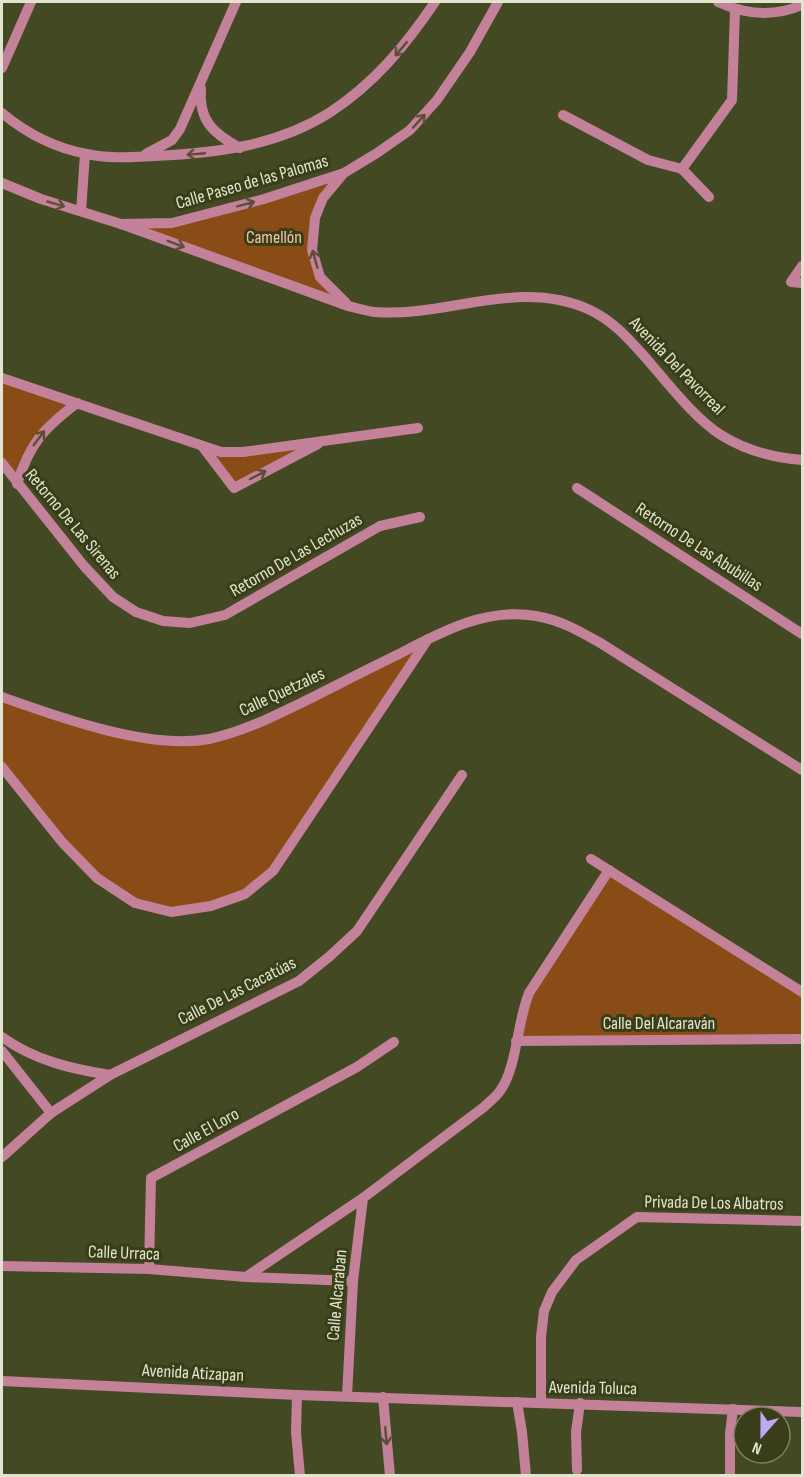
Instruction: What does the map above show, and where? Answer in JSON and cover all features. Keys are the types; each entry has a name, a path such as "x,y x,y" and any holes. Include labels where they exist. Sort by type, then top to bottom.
{"street":[{"path":"2,68 31,2"},
{"path":"134,157 147,154 172,140 180,129 236,2"},
{"name":"Calle Paseo de las Palomas","path":"2,113 24,130 43,140 85,154 134,157 196,154 258,144 293,132 329,113 355,93 386,66 414,33 435,2"},
{"name":"Calle Paseo de las Palomas","path":"2,183 41,200 121,224 172,223 264,199 344,173 410,130 437,100 470,52 498,2"},
{"path":"718,2 735,10 763,14 790,10 802,5"},
{"path":"682,169 732,100 735,10"},
{"path":"202,82 201,107 213,131 241,148"},
{"path":"563,115 648,160 682,169 709,197"},
{"path":"81,211 85,154"},
{"path":"344,173 323,198 315,218 312,250 320,277 348,306"},
{"name":"Avenida Del Pavorreal","path":"121,224 348,306 374,312 411,311 525,296 558,300 589,310 617,327 691,409 720,434 751,449 802,460"},
{"path":"802,266 791,282 802,283"},
{"path":"2,378 221,452 243,452 418,428"},
{"path":"17,484 24,462 37,438 77,403"},
{"path":"202,446 234,488 327,439"},
{"name":"Retorno De Las Sirenas","path":"2,463 84,566 114,597 136,612 163,621 190,623"},
{"name":"Retorno De Las Abubillas","path":"577,488 802,634"},
{"name":"Retorno De Las Lechuzas","path":"190,623 225,615 380,526 420,517"},
{"name":"Calle Quetzales","path":"2,697 64,719 109,731 153,739 208,739 258,724 428,639 471,621 504,614 536,615 570,625 802,770"},
{"path":"2,767 62,842 97,878 135,903 171,912 212,906 245,894 273,871 428,639"},
{"name":"Calle De Las Cacatúas","path":"2,1157 51,1113 110,1075 299,981 330,956 357,931 462,775"},
{"path":"591,858 802,992"},
{"path":"246,1277 363,1198 484,1107 501,1090 512,1064 528,993 609,870"},
{"path":"2,1036 40,1058 72,1069 110,1075"},
{"name":"Calle Del Alcaraván","path":"516,1041 802,1039"},
{"name":"Calle El Loro","path":"149,1269 151,1178 357,1067 394,1042"},
{"path":"2,1051 51,1113"},
{"name":"Calle Alcaraban","path":"347,1396 353,1281 363,1198"},
{"name":"Privada De Los Albatros","path":"541,1403 543,1320 544,1311 552,1292 576,1260 637,1217 802,1221"},
{"name":"Calle Urraca","path":"2,1266 149,1269 246,1277 353,1281"},
{"name":"Avenida Atizapan","path":"2,1381 383,1397"},
{"path":"297,1395 296,1432 300,1476"},
{"path":"383,1397 390,1476"},
{"name":"Avenida Toluca","path":"383,1397 732,1409"},
{"path":"517,1402 526,1476"},
{"path":"577,1470 576,1432 580,1403"},
{"path":"730,1475 732,1417"}],"green space":[{"name":"Camellón","path":"344,173 323,198 312,250 320,277 348,306 121,224 172,223"},
{"path":"2,378 77,403 54,421 17,484 2,463"},
{"path":"327,439 234,488 202,446 221,452"},
{"path":"428,639 294,841 245,894 171,912 135,903 97,878 2,767 2,697 64,719 181,740 258,724"},
{"path":"609,870 802,992 802,1039 516,1041 523,1008"}]}
